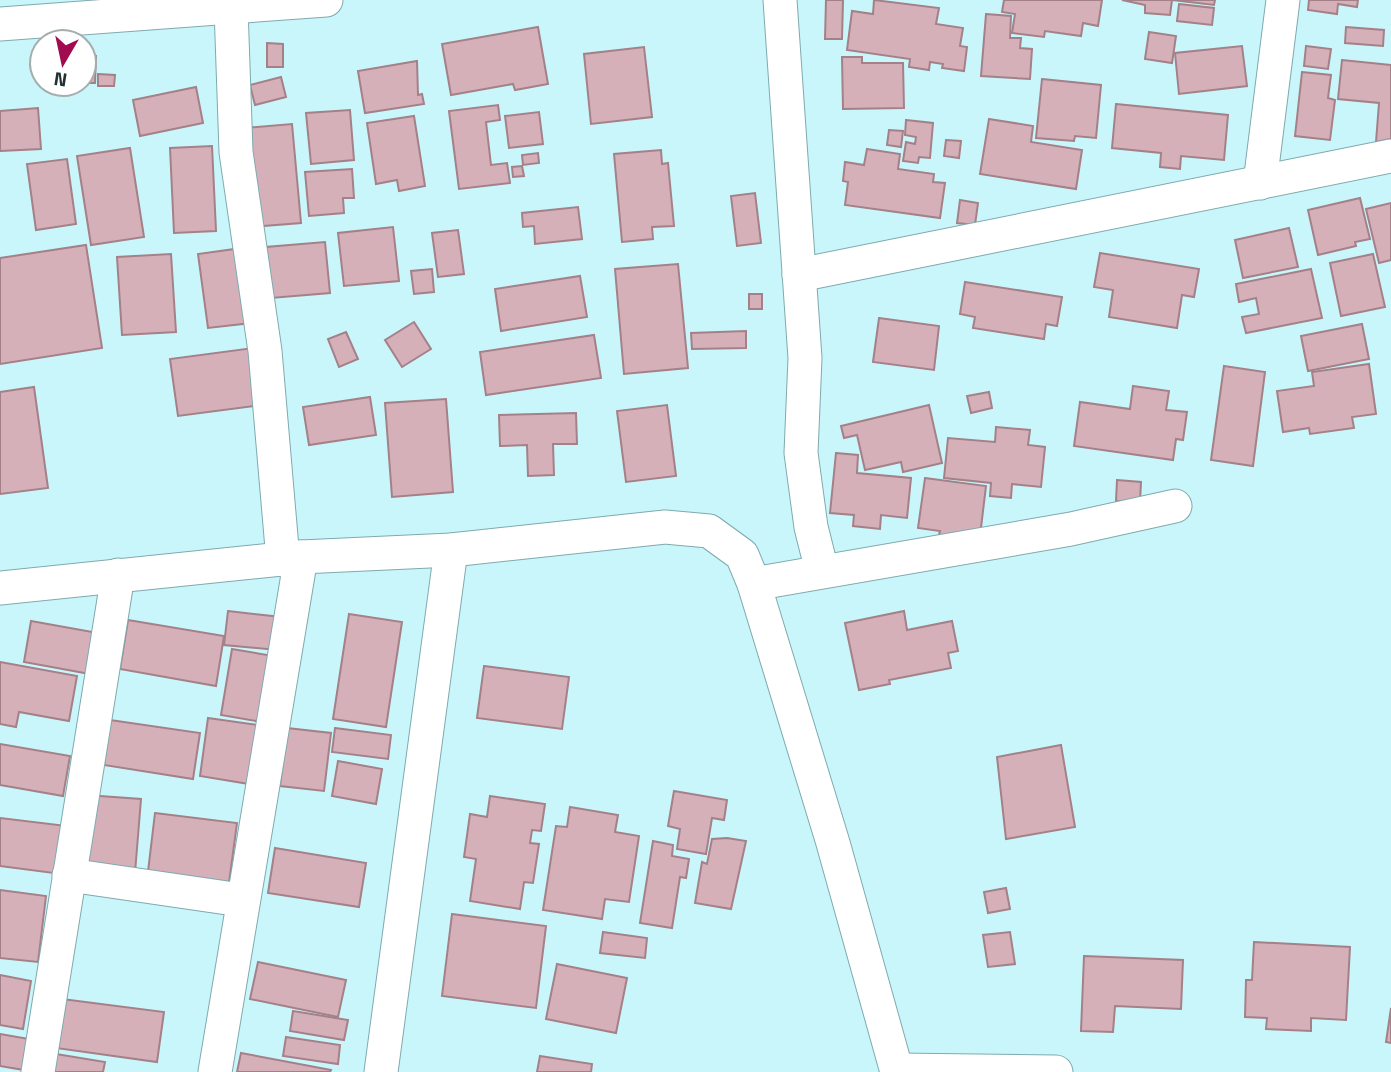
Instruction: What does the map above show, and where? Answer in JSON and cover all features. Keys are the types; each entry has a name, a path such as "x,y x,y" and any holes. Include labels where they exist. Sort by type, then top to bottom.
{"street":[{"path":"0,24 96,9 231,8 326,0"},
{"path":"780,0 805,358 801,453 811,527 822,571"},
{"path":"1260,183 1283,0"},
{"path":"215,1072 241,900 273,733 292,558 236,152 231,8"},
{"path":"799,275 1391,156"},
{"path":"754,584 978,546 1175,506"},
{"path":"0,588 292,558 451,550 665,527 709,531 742,555 754,584 833,842 897,1071 1056,1072"},
{"path":"381,1072 451,550"},
{"path":"38,1072 118,575"},
{"path":"69,875 241,900"}],"building":[{"path":"826,0 843,0 842,39 825,39"},
{"path":"874,0 939,8 936,24 963,28 960,46 967,47 964,71 942,68 943,64 930,62 929,70 909,67 910,59 847,50 852,11 873,14"},
{"path":"1004,0 1102,0 1098,26 1083,23 1081,36 1045,31 1044,37 1012,33 1015,14 1002,12"},
{"path":"1122,0 1172,0 1170,15 1145,13 1145,5"},
{"path":"1172,0 1215,0 1214,5"},
{"path":"1309,0 1358,0 1357,7 1338,4 1337,14 1308,10"},
{"path":"1179,4 1214,8 1212,25 1177,21"},
{"path":"986,14 1011,16 1010,38 1021,38 1020,48 1032,49 1030,79 981,76"},
{"path":"538,27 548,84 515,90 513,84 451,95 442,44"},
{"path":"1346,27 1384,30 1383,46 1345,43"},
{"path":"1149,32 1176,36 1172,63 1145,59"},
{"path":"267,43 283,44 283,67 267,67"},
{"path":"1242,46 1247,86 1179,94 1175,53"},
{"path":"1306,46 1331,49 1328,69 1304,66"},
{"path":"644,47 652,117 591,124 584,54"},
{"path":"842,57 862,57 862,63 903,63 904,108 843,109"},
{"path":"1342,60 1391,65 1391,139 1376,142 1379,103 1338,99"},
{"path":"417,61 418,95 422,94 424,104 365,113 358,71"},
{"path":"1302,72 1331,75 1328,98 1335,100 1330,140 1295,136"},
{"path":"98,74 115,75 114,86 98,86"},
{"path":"281,77 286,97 255,105 250,85"},
{"path":"1042,79 1101,85 1096,138 1075,136 1074,141 1036,138"},
{"path":"196,87 203,123 140,136 133,100"},
{"path":"1116,104 1228,115 1224,160 1181,156 1180,169 1160,167 1161,153 1112,148"},
{"path":"498,105 500,120 486,122 491,165 507,163 510,183 459,189 449,111"},
{"path":"38,108 41,149 0,151 0,111"},
{"path":"350,110 354,160 311,164 306,113"},
{"path":"539,112 543,144 509,148 505,116"},
{"path":"414,116 425,186 399,191 397,180 376,184 367,123"},
{"path":"989,119 1033,126 1031,142 1082,150 1076,189 980,174"},
{"path":"906,120 933,123 930,158 919,157 918,163 903,161 906,142 915,144 916,137 905,135"},
{"path":"292,124 301,223 252,227 244,128"},
{"path":"889,130 903,131 901,147 887,145"},
{"path":"946,140 961,141 959,158 944,156"},
{"path":"212,146 216,231 174,233 170,148"},
{"path":"130,148 144,237 91,245 77,156"},
{"path":"867,149 900,154 898,169 934,174 933,182 945,183 940,218 845,205 848,182 843,181 845,162 864,165"},
{"path":"661,150 662,164 668,163 674,226 652,227 653,239 622,242 614,154"},
{"path":"538,153 539,163 523,165 522,155"},
{"path":"67,159 76,224 36,230 27,164"},
{"path":"522,166 524,176 513,177 512,167"},
{"path":"352,169 354,198 343,198 344,213 309,216 305,172"},
{"path":"755,193 761,243 737,246 731,196"},
{"path":"1360,198 1370,239 1355,242 1356,246 1318,255 1308,210"},
{"path":"960,200 978,203 975,225 957,223"},
{"path":"1391,203 1391,260 1379,263 1366,209"},
{"path":"578,207 582,239 535,244 534,226 523,227 522,213"},
{"path":"393,227 399,281 344,286 338,233"},
{"path":"1289,228 1298,267 1243,278 1235,240"},
{"path":"458,230 464,274 438,277 432,233"},
{"path":"325,242 330,293 271,298 266,247"},
{"path":"86,245 102,348 0,364 0,258"},
{"path":"242,248 251,323 208,328 198,254"},
{"path":"1100,253 1199,269 1194,297 1182,295 1177,328 1109,317 1113,290 1094,287"},
{"path":"171,254 176,332 122,335 117,257"},
{"path":"1373,254 1385,307 1341,316 1330,263"},
{"path":"678,264 688,368 624,374 615,269"},
{"path":"432,269 434,292 414,294 411,271"},
{"path":"1311,269 1322,318 1246,333 1242,317 1259,314 1256,298 1239,302 1236,284"},
{"path":"580,276 587,317 501,331 495,289"},
{"path":"965,282 1062,297 1057,326 1046,324 1044,339 973,328 975,317 960,314"},
{"path":"749,294 762,294 762,309 749,309"},
{"path":"879,318 939,326 934,370 873,362"},
{"path":"414,322 431,349 402,367 385,340"},
{"path":"1362,324 1369,359 1308,371 1301,336"},
{"path":"746,331 746,348 692,349 691,333"},
{"path":"346,332 358,359 339,367 328,339"},
{"path":"594,335 601,378 486,395 480,352"},
{"path":"253,348 261,405 178,416 170,359"},
{"path":"1369,364 1376,414 1352,417 1354,428 1310,434 1309,428 1283,432 1277,391 1314,386 1312,372"},
{"path":"1224,366 1265,372 1253,466 1211,460"},
{"path":"1133,386 1169,391 1166,410 1187,412 1183,440 1176,439 1173,460 1074,446 1080,402 1130,409"},
{"path":"34,387 48,488 0,494 0,392"},
{"path":"989,392 992,408 971,413 967,396"},
{"path":"370,397 376,435 309,445 303,407"},
{"path":"446,399 453,492 392,497 385,403"},
{"path":"667,405 676,476 626,482 617,411"},
{"path":"929,405 942,463 903,472 901,462 865,470 857,435 844,438 841,426"},
{"path":"576,413 577,444 553,444 554,475 528,476 527,445 500,446 499,415"},
{"path":"996,427 1030,430 1028,445 1045,447 1041,487 1012,484 1011,498 990,496 991,483 944,478 948,438 995,442"},
{"path":"836,453 858,455 857,473 911,478 907,518 881,515 880,529 853,526 854,515 830,513"},
{"path":"925,478 986,486 980,536 938,539 940,531 918,528"},
{"path":"1117,480 1141,482 1140,502 1116,501"},
{"path":"228,611 281,617 277,650 224,645"},
{"path":"904,611 907,630 952,621 958,651 948,653 951,668 889,680 890,684 859,690 845,623"},
{"path":"349,614 402,622 386,727 333,719"},
{"path":"128,620 224,636 216,686 120,669"},
{"path":"31,621 98,633 90,674 24,662"},
{"path":"232,649 273,656 262,722 221,715"},
{"path":"0,662 77,676 69,721 19,712 16,727 0,724"},
{"path":"484,666 569,677 562,729 477,718"},
{"path":"208,718 257,725 249,784 200,776"},
{"path":"110,720 200,733 193,779 104,765"},
{"path":"287,728 331,733 324,791 280,786"},
{"path":"335,728 391,735 388,759 332,752"},
{"path":"0,744 70,756 63,796 0,785"},
{"path":"1061,745 1075,827 1006,839 997,757"},
{"path":"338,761 382,769 376,804 332,796"},
{"path":"674,791 727,800 724,820 712,818 706,854 677,849 680,829 668,826"},
{"path":"86,795 141,799 135,873 80,869"},
{"path":"490,796 545,804 541,831 532,830 530,843 539,844 533,883 524,882 520,909 470,901 476,859 464,857 470,814 487,817"},
{"path":"570,807 618,815 615,832 639,836 629,902 605,899 602,919 543,910 556,826 567,827"},
{"path":"155,813 237,823 228,890 147,880"},
{"path":"0,818 67,826 61,874 0,866"},
{"path":"712,839 746,841 731,909 695,903 702,862 707,864"},
{"path":"653,841 673,845 672,856 689,859 686,878 680,877 672,928 640,923"},
{"path":"275,848 366,863 359,907 268,893"},
{"path":"1006,888 1010,909 988,913 984,892"},
{"path":"0,890 46,896 38,962 0,958"},
{"path":"452,914 546,926 536,1008 442,996"},
{"path":"603,932 647,938 645,958 600,953"},
{"path":"1010,932 1015,964 988,967 983,935"},
{"path":"1254,942 1350,947 1346,1020 1311,1018 1311,1031 1266,1029 1267,1018 1245,1017 1246,980 1252,980"},
{"path":"1084,956 1183,960 1181,1009 1115,1006 1113,1032 1081,1031"},
{"path":"258,962 346,980 338,1017 250,999"},
{"path":"557,964 627,978 616,1033 546,1019"},
{"path":"0,975 31,981 23,1029 0,1025"},
{"path":"62,999 164,1012 157,1062 56,1048"},
{"path":"1391,1008 1391,1043 1386,1042"},
{"path":"293,1011 348,1020 344,1040 290,1031"},
{"path":"0,1034 29,1039 24,1070 0,1066"},
{"path":"286,1037 340,1045 338,1064 283,1056"},
{"path":"241,1053 331,1070 237,1072"},
{"path":"56,1054 105,1062 103,1072 53,1072"},
{"path":"540,1056 592,1064 591,1072 537,1072"}]}
